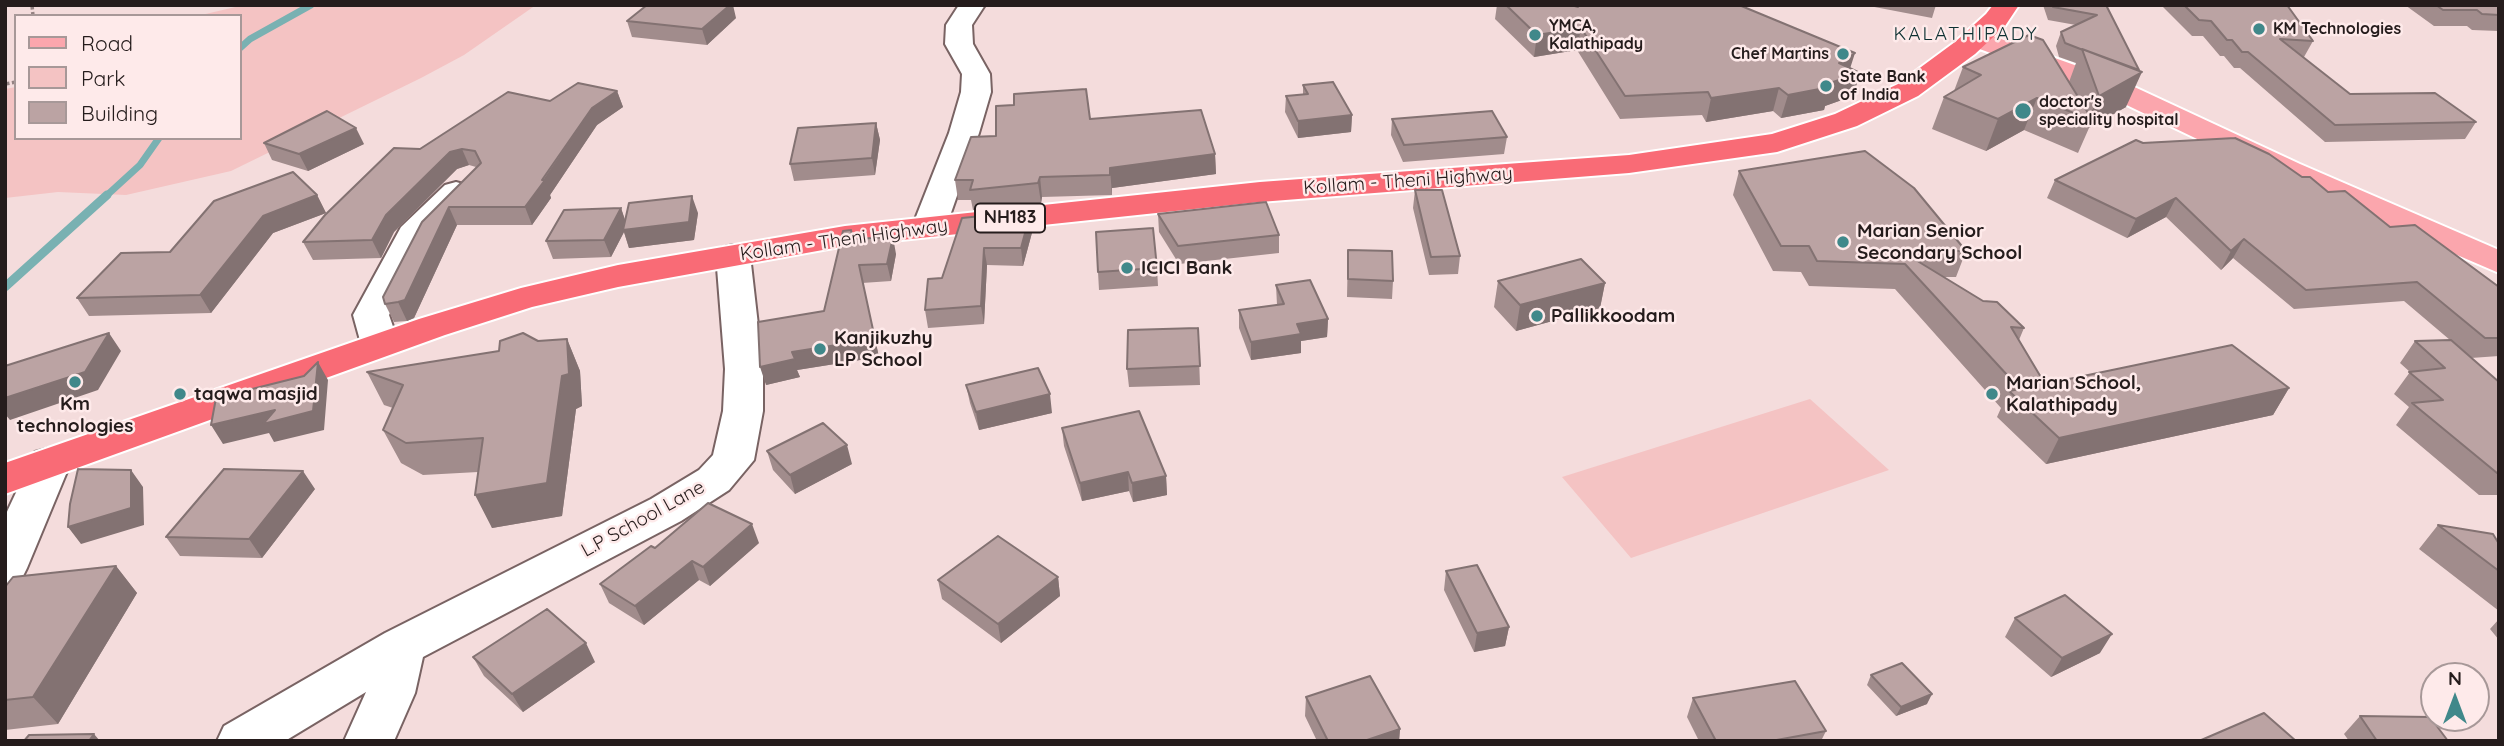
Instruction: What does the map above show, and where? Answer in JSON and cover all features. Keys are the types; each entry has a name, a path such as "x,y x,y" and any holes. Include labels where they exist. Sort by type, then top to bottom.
{"highway":[{"name":"Kollam - Theni Highway","path":"5,479 380,344 564,287 795,243 1260,192 1629,164 1747,149 1811,134 1880,104 1939,69 1996,20 2006,5"}],"main road":[{"path":"1976,38 2118,90 2289,171 2499,263"}],"street":[{"path":"929,227 964,133 975,92 976,74 959,44 959,25 972,5"},
{"path":"380,344 370,315 413,234 470,178"},
{"name":"L.P School Lane","path":"242,741 402,646 666,510 713,480 733,460 743,411 744,369 733,255"},
{"path":"5,568 50,462"},
{"path":"369,741 390,693 402,646"}],"green space":[{"path":"244,5 536,5 464,55 231,171 126,195 58,192 5,198 5,89 14,87 14,140 242,140 242,14 206,14"},
{"path":"1810,399 1889,470 1631,558 1562,477"}],"building":[{"path":"647,5 730,5 702,29 627,21"},
{"path":"1506,5 1739,5 1855,53 1839,63 1860,73 1827,84 1830,87 1788,95 1779,88 1711,98 1708,92 1625,96 1581,28 1537,35"},
{"path":"2052,5 2106,5 2139,70 2065,43 2061,32 2097,15"},
{"path":"2184,5 2287,5 2313,41 2280,39 2350,94 2435,93 2476,122 2335,125 2248,52 2242,52 2232,40 2227,40 2211,21 2199,20"},
{"path":"2436,5 2499,5 2499,15 2482,14 2477,10 2443,10"},
{"path":"2029,35 2043,40 2093,121 2037,98 1998,119 1944,97 1981,75 1963,67"},
{"path":"2082,49 2142,72 2099,96"},
{"path":"1333,82 1352,115 1298,121 1286,96 1308,94 1303,85"},
{"path":"578,83 617,91 592,108 525,207 449,207 405,300 385,304 383,297 422,222 481,163 475,151 462,149 450,152 386,215 372,240 303,242 325,215 394,148 420,149 508,92 550,101"},
{"path":"1086,89 1090,119 1201,110 1215,154 1110,168 1110,175 1040,177 1038,183 970,190 973,180 955,180 971,137 996,136 996,106 1014,105 1014,94"},
{"path":"327,111 356,128 299,154 264,143"},
{"path":"1492,111 1507,137 1404,145 1392,119"},
{"path":"876,123 872,158 790,164 798,128"},
{"path":"2235,138 2269,154 2302,177 2310,177 2328,192 2345,191 2390,227 2415,225 2499,287 2499,338 2485,338 2417,282 2306,290 2244,239 2231,251 2176,198 2136,219 2055,180 2136,140 2143,143"},
{"path":"1865,151 1914,188 1966,251 1901,251 1983,301 1997,302 2024,328 2011,327 2045,384 2232,345 2289,388 2059,438 2009,391 2020,389 1905,264 1817,261 1809,246 1781,246 1739,171"},
{"path":"293,172 317,195 263,216 200,295 77,298 121,253 170,252 214,201"},
{"path":"1415,190 1442,190 1460,256 1431,257"},
{"path":"692,196 689,222 623,230 629,203"},
{"path":"1266,202 1279,235 1178,246 1158,214"},
{"path":"621,208 604,240 546,241 564,210"},
{"path":"1031,211 1021,248 984,248 981,306 925,310 928,279 942,278 962,218"},
{"path":"1153,228 1157,268 1098,272 1096,232"},
{"path":"851,230 853,239 893,237 887,264 859,265 875,339 792,352 795,359 760,367 758,322 824,311 843,231"},
{"path":"1348,250 1392,251 1393,281 1348,279"},
{"path":"1581,259 1605,283 1520,305 1498,281"},
{"path":"1310,280 1328,319 1297,324 1301,334 1251,342 1239,310 1284,304 1276,285"},
{"path":"1198,328 1200,366 1127,369 1128,330"},
{"path":"109,333 85,372 5,398 5,366"},
{"path":"523,333 538,341 567,339 569,374 562,376 547,483 475,495 483,438 406,443 383,430 403,385 367,372 499,351 500,341"},
{"path":"2451,340 2499,382 2499,473 2412,403 2443,400 2409,372 2445,368 2415,341"},
{"path":"318,362 313,411 263,424 275,410 211,425 216,398 304,376"},
{"path":"1038,368 1050,394 976,412 966,385"},
{"path":"1139,411 1166,476 1132,483 1128,472 1080,483 1062,428"},
{"path":"823,423 847,445 790,475 767,451"},
{"path":"78,469 131,470 131,508 68,527"},
{"path":"224,469 303,471 249,539 166,537"},
{"path":"708,503 752,524 703,567 692,561 635,606 600,584 651,546 655,548"},
{"path":"2438,525 2493,534 2499,544 2499,571"},
{"path":"998,536 1058,577 998,624 938,580"},
{"path":"1477,565 1509,627 1477,633 1446,571"},
{"path":"116,566 33,697 5,700 5,587 13,577"},
{"path":"2065,595 2112,634 2062,658 2015,618"},
{"path":"547,609 586,643 512,694 473,657"},
{"path":"1902,663 1932,694 1901,707 1871,675"},
{"path":"1370,676 1400,729 1364,741 1328,741 1306,697"},
{"path":"1795,681 1826,731 1771,741 1716,741 1693,698"},
{"path":"2264,713 2296,741 2199,741"},
{"path":"2360,716 2420,717 2420,732 2441,732 2448,741 2377,741"},
{"path":"94,734 89,741 24,741 29,735"}],"waterway":[{"path":"242,46 311,5"},
{"path":"105,197 140,165 158,140"},
{"path":"5,287 107,195"}],"place":[{"name":"KM Technologies","path":"2259,29"},
{"name":"YMCA, Kalathipady","path":"1535,35"},
{"name":"Chef Martins","path":"1843,54"},
{"name":"State Bank of India","path":"1826,86"},
{"name":"doctor's speciality hospital","path":"2023,111"},
{"name":"Marian Senior Secondary School","path":"1843,242"},
{"name":"ICICI Bank","path":"1127,268"},
{"name":"Pallikkoodam","path":"1537,316"},
{"name":"Kanjikuzhy LP School","path":"820,349"},
{"name":"Km technologies","path":"75,382"},
{"name":"taqwa masjid","path":"180,394"},
{"name":"Marian School, Kalathipady","path":"1992,394"}],"district":[{"name":"KALATHIPADY","path":"1966,34"}]}
